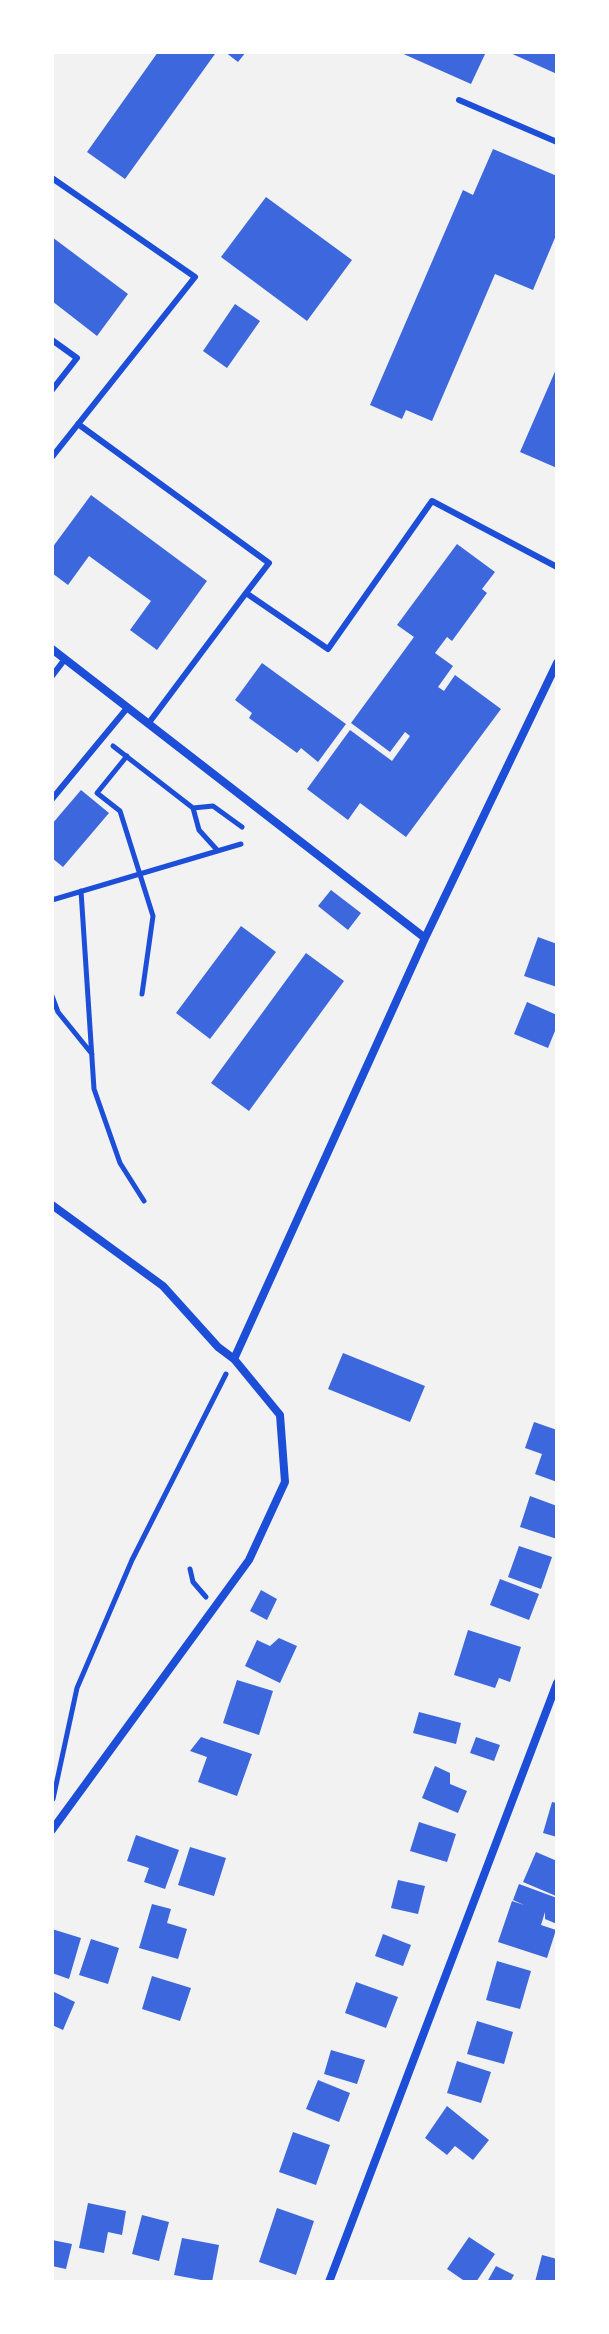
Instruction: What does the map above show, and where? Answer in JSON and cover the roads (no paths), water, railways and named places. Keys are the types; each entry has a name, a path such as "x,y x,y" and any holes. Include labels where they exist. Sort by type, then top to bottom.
{"street":[{"path":"52,649 425,938"},
{"path":"234,1359 425,938 557,663"},
{"path":"52,1205 163,1286 218,1347 234,1359 280,1415 285,1482 249,1560 52,1830"},
{"path":"329,2282 557,1683"}],"lane":[{"path":"459,100 557,142"},
{"path":"52,178 195,277 52,457"},
{"path":"52,340 77,358 52,390"},
{"path":"78,424 269,563 148,724"},
{"path":"246,593 328,649 432,501 557,567"},
{"path":"52,676 65,659"},
{"path":"52,799 128,707"}]}
